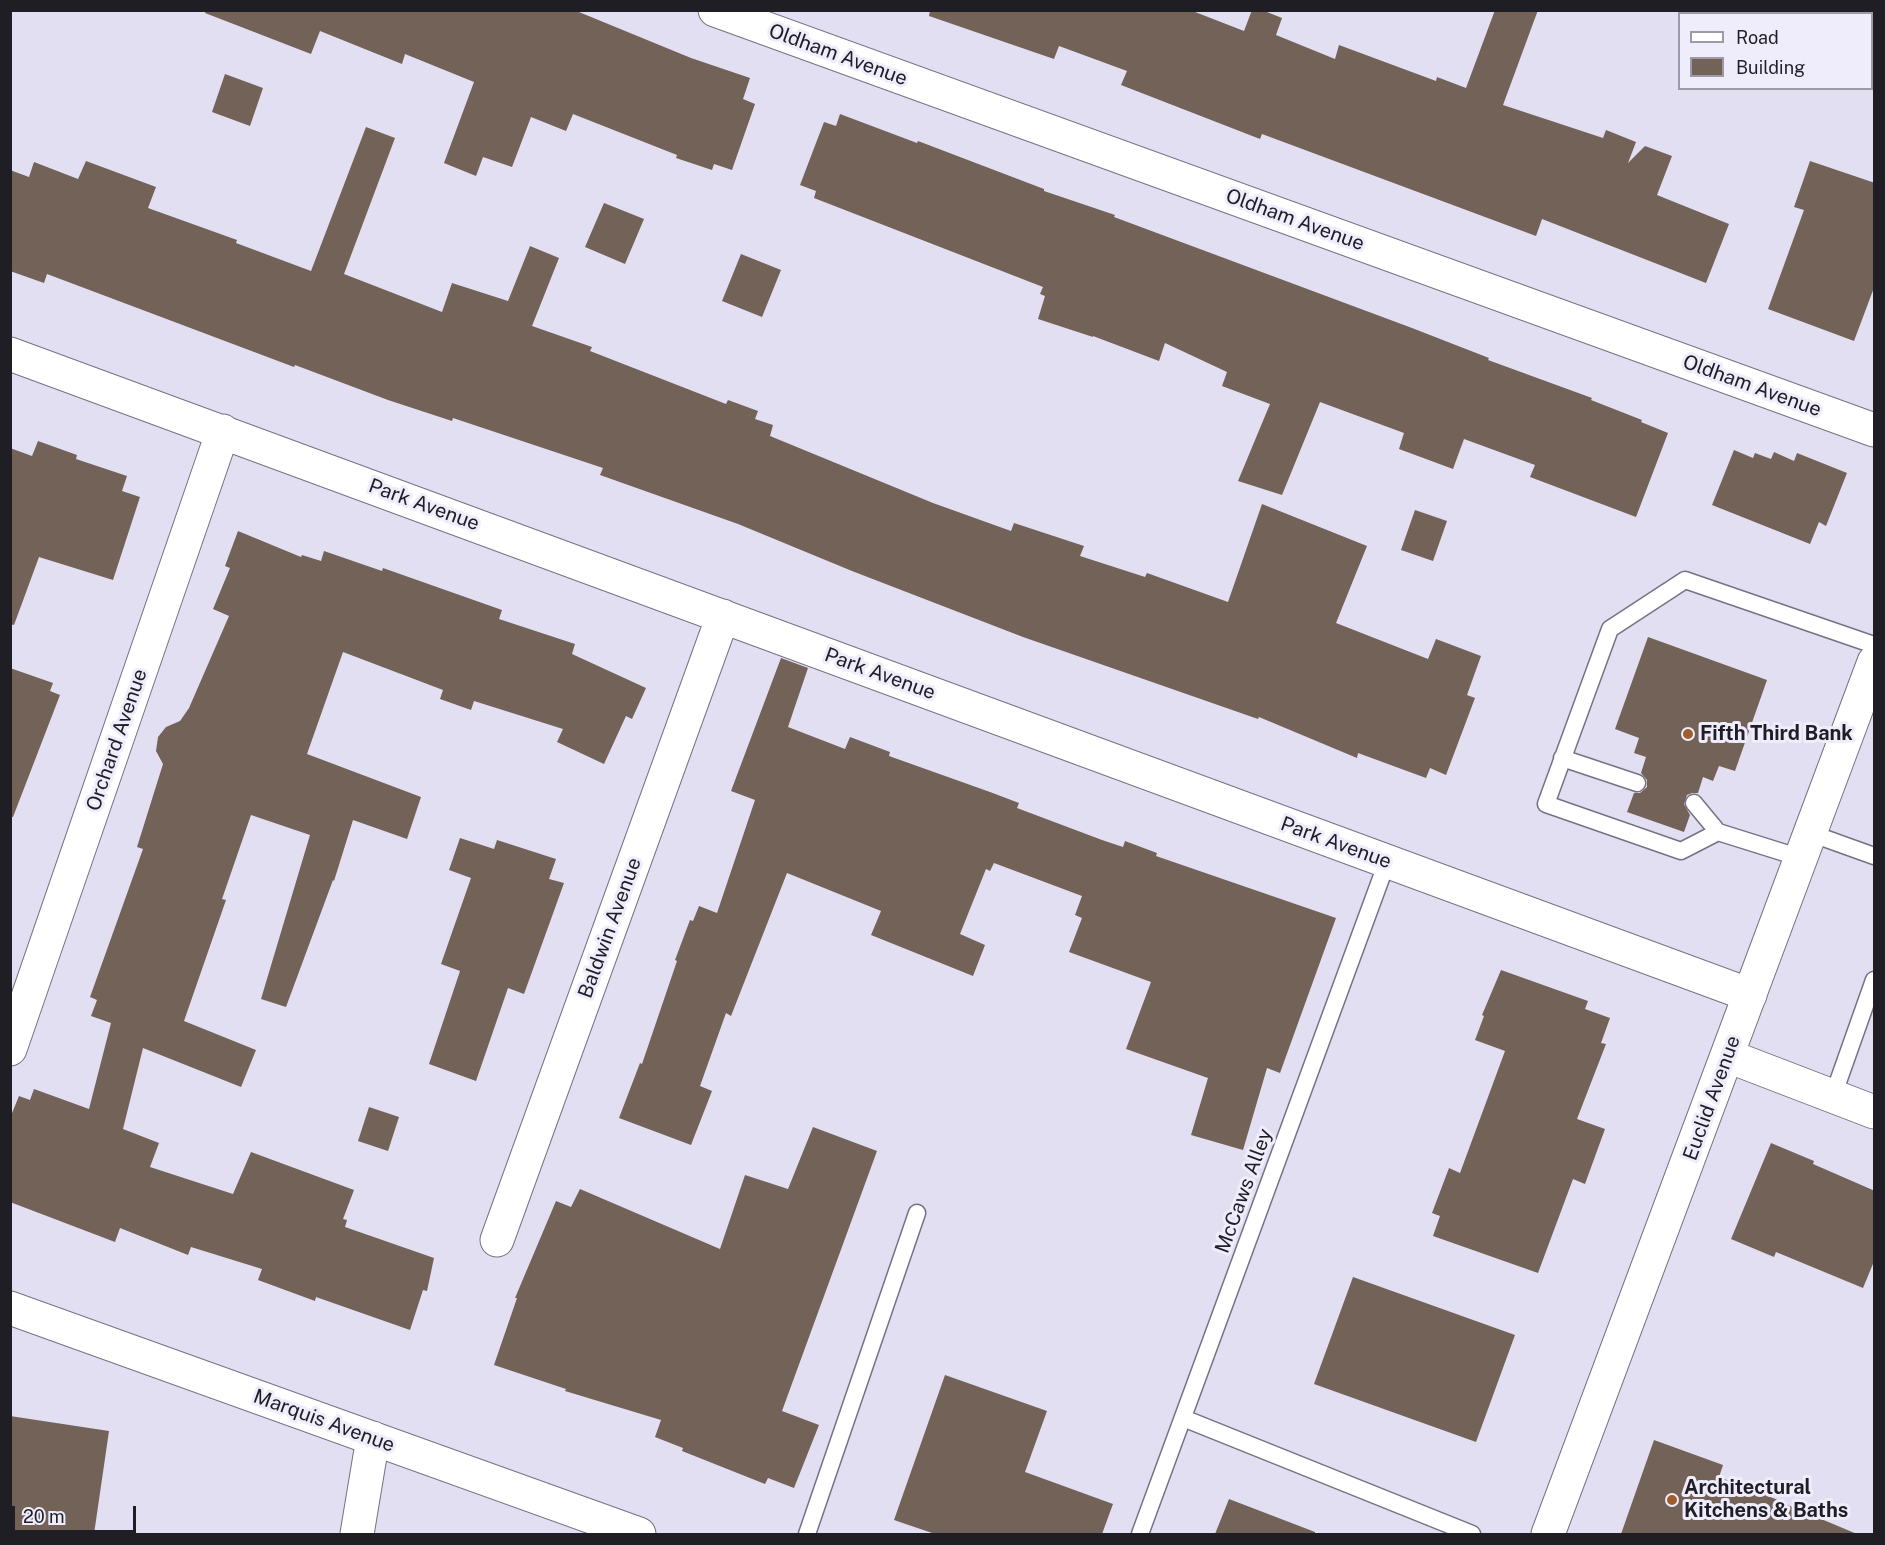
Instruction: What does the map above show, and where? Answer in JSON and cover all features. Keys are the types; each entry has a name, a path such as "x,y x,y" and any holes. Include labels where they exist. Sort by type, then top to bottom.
{"street":[{"name":"Oldham Avenue","path":"715,10 1875,430"},
{"name":"Park Avenue","path":"10,354 1750,995"},
{"name":"Orchard Avenue","path":"12,1046 223,431"},
{"name":"Baldwin Avenue","path":"497,1240 723,616"},
{"name":"Euclid Avenue","path":"1548,1534 1875,662"},
{"path":"1728,1056 1875,1112"},
{"name":"Marquis Avenue","path":"10,1308 639,1534"},
{"path":"357,1534 373,1438"}],"lane":[{"path":"1875,645 1825,626 1684,580 1610,629 1546,804 1682,851 1718,832 1875,856"},
{"path":"1562,758 1637,783"},
{"path":"1694,803 1718,832"},
{"name":"McCaws Alley","path":"1140,1534 1388,862"},
{"path":"1833,1096 1875,980"},
{"path":"807,1534 917,1213"},
{"path":"1183,1418 1472,1534"}],"building":[{"path":"206,10 574,10 691,58 750,78 743,99 755,104 732,170 714,164 712,170 676,158 677,155 573,114 566,131 531,117 512,167 483,157 476,176 444,163 474,82 405,54 402,64 320,31 311,54 205,13"},
{"path":"930,10 1190,10 1244,31 1252,10 1262,10 1282,18 1276,35 1335,59 1339,45 1436,81 1437,77 1466,88 1495,10 1538,10 1503,105 1603,138 1606,130 1636,142 1628,163 1645,146 1672,156 1657,195 1729,224 1706,283 1542,219 1536,236 1262,134 1260,139 1121,85 1127,71 1059,46 1054,59 929,16"},
{"path":"225,74 263,88 250,126 212,112"},
{"path":"840,114 917,143 918,141 1044,189 1044,191 1115,215 1114,217 1412,328 1489,358 1488,360 1592,398 1591,400 1668,433 1636,517 1530,477 1535,465 1464,439 1453,469 1399,449 1404,433 1320,402 1282,495 1238,481 1270,404 1222,386 1227,372 1165,343 1159,361 1093,336 1038,319 1045,296 1040,294 1043,287 814,198 816,191 800,185 824,122 836,126"},
{"path":"366,127 395,138 344,274 442,312 452,283 508,301 530,246 559,258 532,326 592,347 590,351 726,404 728,400 758,411 755,419 773,425 770,436 933,503 1011,531 1014,523 1084,546 1080,556 1145,577 1147,573 1228,602 1262,504 1367,546 1336,623 1428,659 1436,639 1481,656 1467,695 1475,698 1446,775 1430,768 1426,778 1358,753 1357,758 1259,717 1258,719 1023,637 738,524 600,475 603,468 453,418 452,421 388,400 47,274 44,283 10,271 10,170 29,177 34,162 78,179 86,161 156,187 148,208 237,240 236,243 311,271"},
{"path":"1810,161 1875,183 1875,285 1854,341 1768,309 1804,210 1794,207"},
{"path":"604,203 644,219 625,264 585,247"},
{"path":"741,254 781,270 762,317 722,301"},
{"path":"38,441 77,455 76,459 127,476 122,491 140,497 113,580 39,557 14,625 10,624 10,448 32,456"},
{"path":"1734,450 1753,458 1755,453 1771,459 1774,452 1794,461 1797,453 1847,473 1826,526 1819,522 1810,544 1712,505"},
{"path":"1415,510 1447,521 1433,561 1401,550"},
{"path":"238,531 301,557 302,555 321,561 324,551 382,571 383,568 502,610 499,619 575,644 572,654 646,688 632,719 626,716 604,764 557,742 563,729 474,701 471,710 440,699 443,690 343,652 307,754 421,797 407,839 353,820 334,881 286,1007 261,999 310,835 251,815 222,899 226,900 184,1021 256,1050 241,1087 143,1048 123,1129 159,1143 150,1167 233,1194 251,1152 354,1190 343,1219 347,1220 345,1227 434,1258 427,1291 423,1290 410,1330 316,1297 315,1301 258,1280 262,1269 191,1247 188,1255 120,1228 115,1242 10,1202 10,1118 19,1096 30,1100 34,1089 89,1109 111,1023 91,1016 97,1000 90,997 143,849 137,847 163,764 156,751 158,737 166,727 180,721 189,708 229,616 213,609 230,568 225,566"},
{"name":"Fifth Third Bank","path":"1648,637 1767,680 1735,771 1719,766 1713,781 1703,777 1698,793 1687,795 1684,804 1690,815 1684,832 1627,812 1634,793 1640,793 1647,787 1647,780 1641,773 1646,757 1634,753 1639,738 1615,729"},
{"path":"781,658 808,668 788,727 845,749 850,737 890,752 889,756 1019,803 1017,808 1102,840 1123,847 1125,841 1157,853 1156,856 1336,918 1280,1073 1267,1068 1243,1150 1191,1135 1208,1078 1126,1049 1151,982 1069,952 1082,918 1075,915 1082,896 994,863 990,871 986,869 960,934 985,945 973,976 871,935 881,911 787,873 731,1016 726,1013 700,1086 712,1091 691,1145 619,1118 640,1063 642,1064 690,920 693,921 699,906 717,913 755,800 731,791"},
{"path":"10,668 53,683 50,691 60,695 13,817 10,817"},
{"path":"460,838 494,849 497,840 556,859 549,879 564,883 524,994 508,988 476,1081 429,1064 460,971 441,964 471,878 449,870"},
{"path":"1501,970 1588,1001 1585,1009 1610,1018 1601,1043 1606,1044 1577,1119 1605,1129 1585,1184 1573,1179 1538,1273 1433,1236 1440,1216 1432,1213 1449,1168 1460,1173 1505,1051 1475,1040 1484,1016 1482,1015"},
{"path":"369,1107 399,1117 388,1151 358,1141"},
{"path":"813,1127 877,1151 782,1411 819,1425 794,1488 768,1478 765,1484 682,1451 683,1448 655,1437 661,1420 565,1391 566,1389 494,1365 517,1298 515,1298 556,1201 571,1207 580,1189 720,1249 745,1175 788,1189"},
{"path":"1771,1143 1875,1191 1875,1259 1863,1288 1776,1252 1774,1257 1731,1239"},
{"path":"1353,1277 1515,1335 1476,1442 1314,1384"},
{"path":"945,1375 1047,1411 1025,1472 1113,1504 1102,1534 935,1534 894,1520"},
{"path":"10,1416 109,1431 94,1534 10,1534"},
{"path":"1654,1440 1723,1465 1719,1477 1857,1534 1621,1534"},
{"path":"1229,1499 1315,1532 1315,1534 1215,1534"}],"place":[{"name":"Fifth Third Bank","path":"1688,734"},
{"name":"Architectural Kitchens & Baths","path":"1672,1500"}]}
